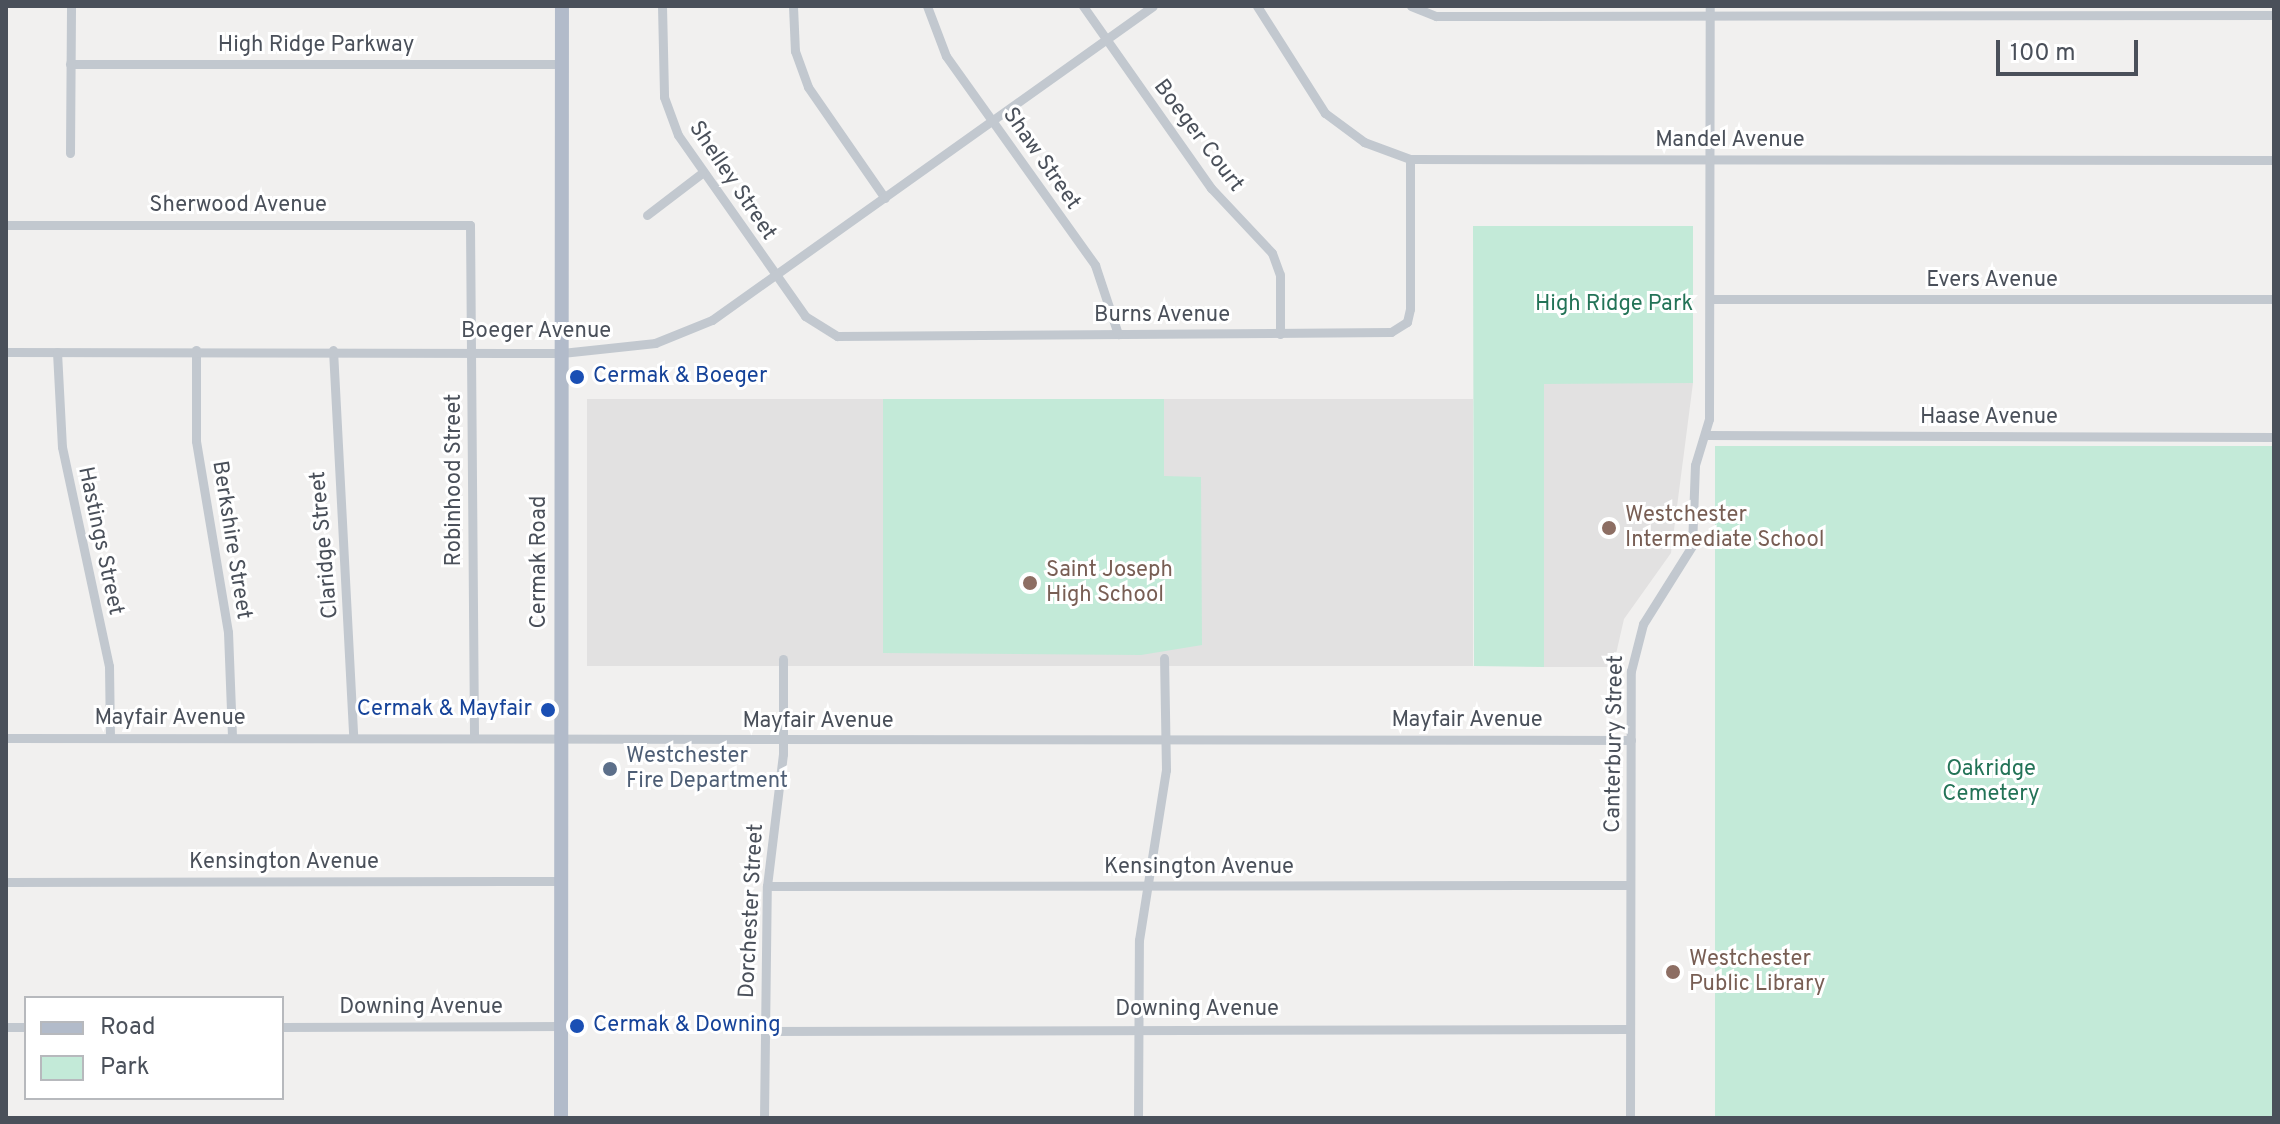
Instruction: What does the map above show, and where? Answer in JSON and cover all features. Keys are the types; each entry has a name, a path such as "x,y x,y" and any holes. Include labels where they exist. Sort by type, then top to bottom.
{"main road":[{"name":"Cermak Road","path":"561,1118 562,6"}],"street":[{"path":"70,153 71,6"},
{"name":"Shelley Street","path":"662,6 664,97 702,173 775,277"},
{"path":"793,6 795,51 808,87 885,198"},
{"name":"Shaw Street","path":"927,6 946,56 1095,265 1118,334"},
{"name":"Boeger Court","path":"1083,6 1211,188 1272,253 1280,275 1280,334"},
{"name":"Boeger Avenue","path":"6,352 473,350 562,353 635,349 675,337 775,277 1153,6"},
{"name":"Mandel Avenue","path":"1257,6 1325,113 1364,142 1410,159 2274,160"},
{"path":"1411,6 1436,16 1710,10 2274,15"},
{"name":"Canterbury Street","path":"1630,1118 1634,647 1688,560 1695,465 1705,435 1710,299 1710,10"},
{"name":"High Ridge Parkway","path":"70,64 562,64"},
{"name":"Burns Avenue","path":"775,277 805,316 837,336 1391,332 1407,322 1410,159"},
{"path":"647,215 702,173"},
{"name":"Sherwood Avenue","path":"6,225 470,225"},
{"name":"Robinhood Street","path":"470,225 474,736"},
{"name":"Evers Avenue","path":"1710,299 2274,299"},
{"name":"Berkshire Street","path":"196,350 196,441 228,632 232,736"},
{"name":"Claridge Street","path":"333,350 353,737"},
{"name":"Hastings Street","path":"57,352 62,447 109,666 110,737"},
{"name":"Haase Avenue","path":"1705,435 2274,437"},
{"path":"1138,1118 1137,1028 1145,886 1166,770 1164,658"},
{"name":"Dorchester Street","path":"764,1118 767,886 783,740 783,659"},
{"name":"Mayfair Avenue","path":"6,738 474,736 783,740 1631,740"},
{"name":"Kensington Avenue","path":"6,882 561,881"},
{"name":"Kensington Avenue","path":"767,886 1630,885"},
{"name":"Downing Avenue","path":"284,1027 561,1026"},
{"name":"Downing Avenue","path":"764,1031 1630,1029"}],"shaded area":[{"name":"Westchester Intermediate School","path":"1544,383 1693,383 1671,553 1624,619 1613,667 1544,667"},
{"name":"Saint Joseph High School","path":"587,399 1473,399 1473,666 587,666"}],"green space":[{"name":"High Ridge Park","path":"1473,226 1693,226 1693,383 1544,384 1544,667 1474,666"},
{"path":"883,399 1164,399 1164,476 1201,477 1202,645 1141,655 883,653"},
{"name":"Oakridge Cemetery","path":"1715,446 2274,446 2274,1118 1715,1118"}],"place":[{"name":"Cermak & Boeger","path":"577,377"},
{"name":"Westchester Intermediate School","path":"1609,528"},
{"name":"Saint Joseph High School","path":"1030,583"},
{"name":"Cermak & Mayfair","path":"548,710"},
{"name":"Westchester Fire Department","path":"610,769"},
{"name":"Westchester Public Library","path":"1673,972"},
{"name":"Cermak & Downing","path":"577,1026"}]}
